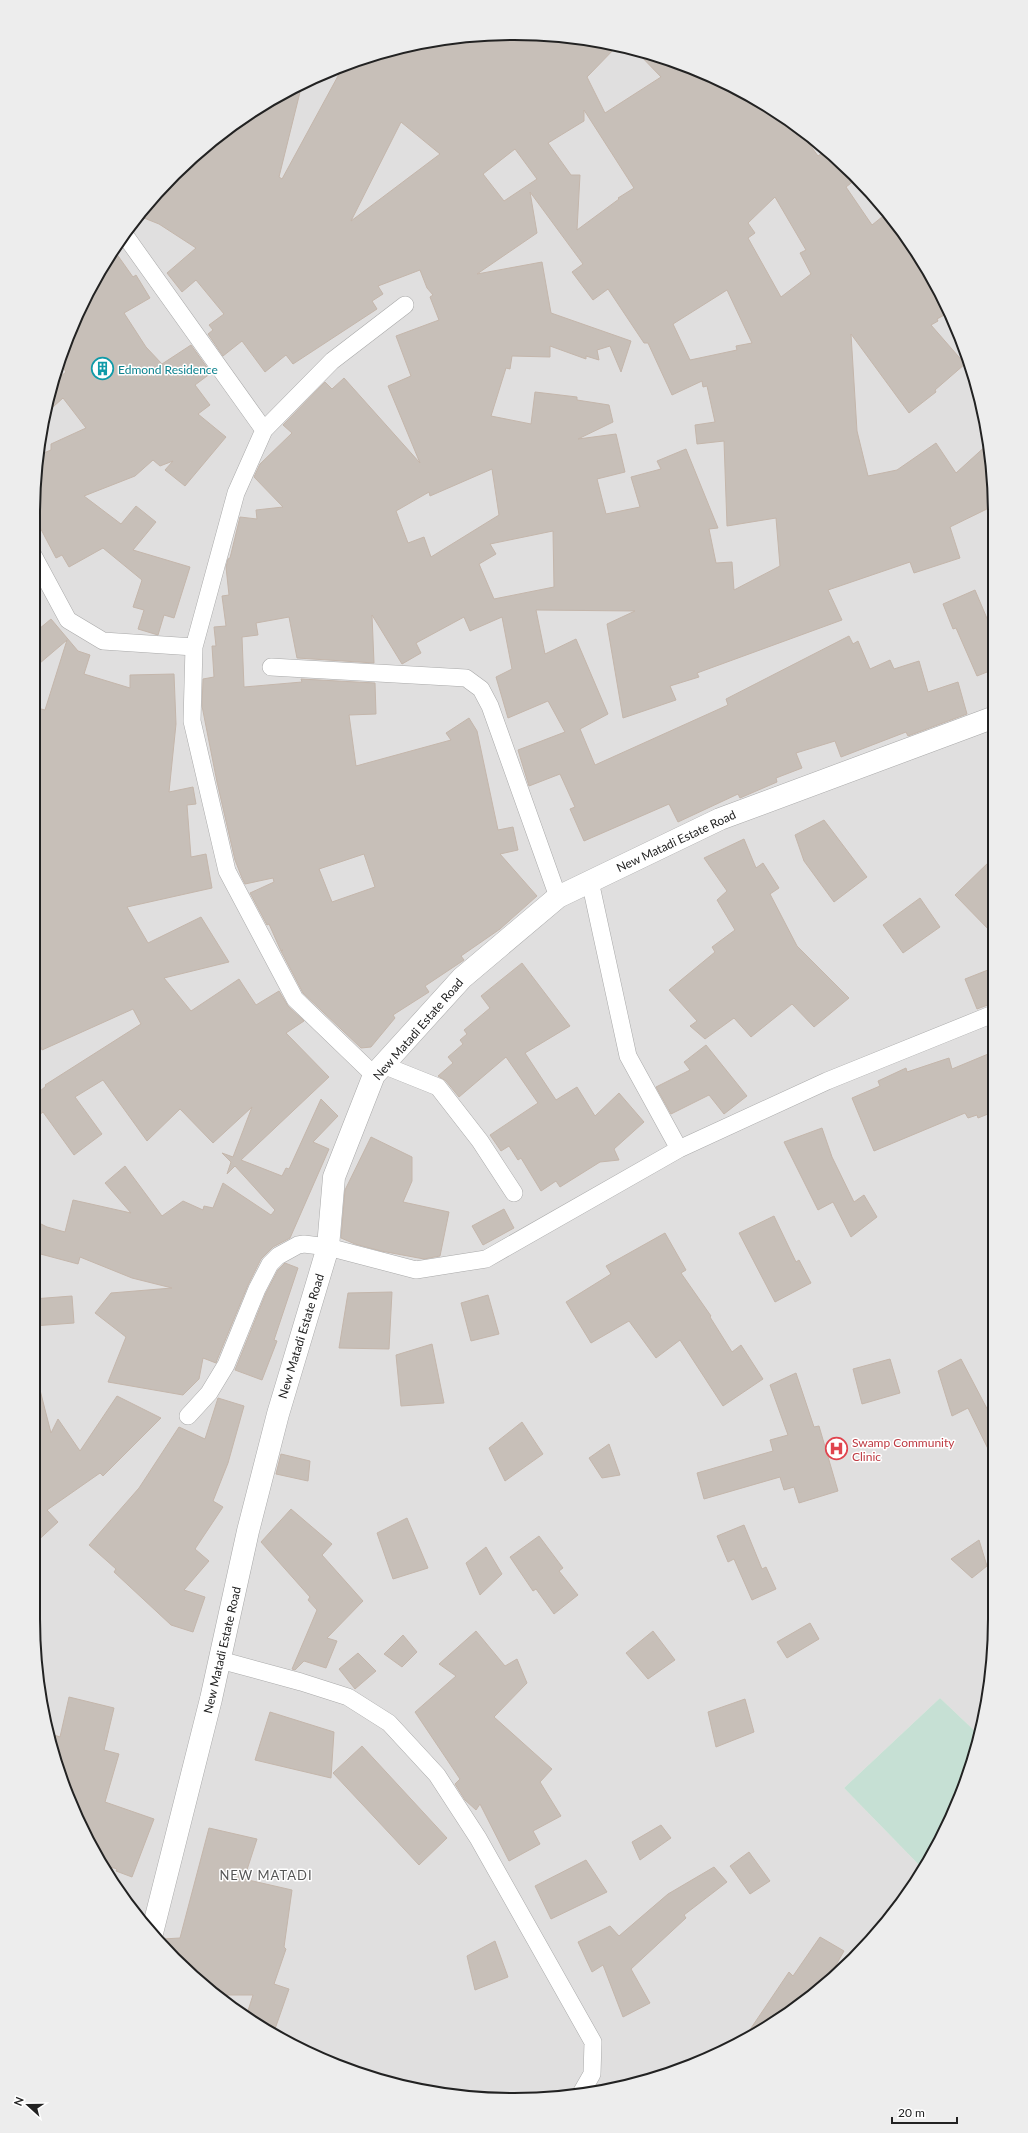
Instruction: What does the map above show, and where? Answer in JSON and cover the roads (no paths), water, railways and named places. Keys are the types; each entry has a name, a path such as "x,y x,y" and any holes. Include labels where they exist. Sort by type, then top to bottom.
{"street":[{"path":"128,240 264,430"},
{"path":"405,305 332,361 264,430 236,493 194,647 192,721 227,871 295,998 379,1070 438,1087 480,1141 514,1193"},
{"path":"40,568 68,620 103,641 194,647"},
{"path":"271,667 466,678 481,689 490,706 558,897"},
{"name":"New Matadi Estate Road","path":"154,1927 220,1660 248,1531 278,1414 328,1247 334,1177 379,1070 462,978 558,897 720,819 988,719"},
{"path":"590,881 628,1056 679,1149"},
{"path":"188,1416 209,1393 226,1365 257,1289 270,1264 278,1256 298,1245 304,1244 328,1247 416,1270 486,1259 679,1149 827,1080 988,1016"},
{"path":"220,1660 301,1682 348,1697 389,1724 437,1775 478,1838 593,2042 592,2074 584,2088"}],"place":[{"name":"Edmond Residence","path":"103,369"},
{"name":"Swamp Community Clinic","path":"836,1449"}],"district":[{"name":"NEW MATADI","path":"266,1875"}]}
